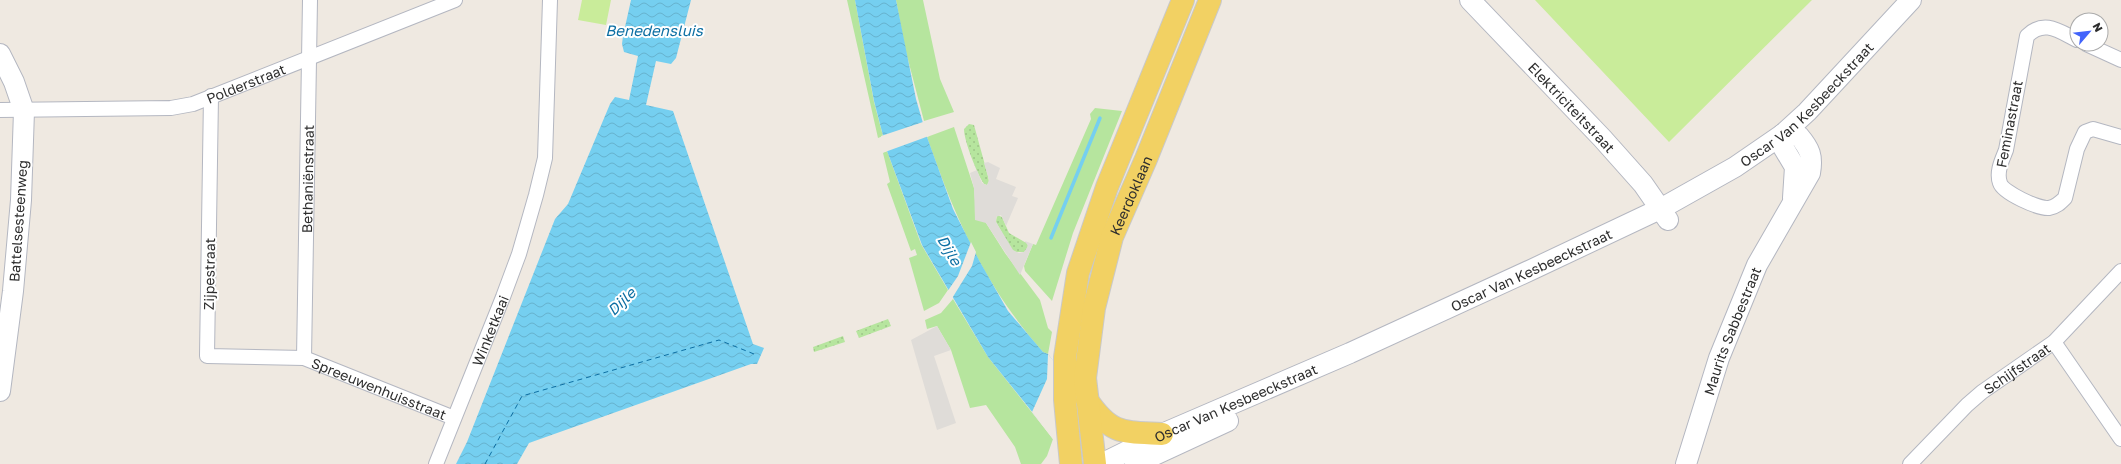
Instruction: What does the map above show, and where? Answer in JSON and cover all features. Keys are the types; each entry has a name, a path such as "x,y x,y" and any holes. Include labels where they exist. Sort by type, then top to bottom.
{"main road":[{"name":"Keerdoklaan","path":"1070,463 1065,375 1066,350 1078,272 1107,187 1183,0"},
{"name":"Keerdoklaan","path":"1095,464 1085,378 1094,308 1112,237 1146,159 1210,0"},
{"name":"Elektriciteitstraat","path":"1470,0 1602,138 1643,184 1665,214"},
{"name":"Oscar Van Kesbeeckstraat","path":"1788,139 1911,0"},
{"name":"Oscar Van Kesbeeckstraat","path":"1101,464 1130,458 1441,326 1740,178 1788,139 1861,72 1918,9 1923,0"},
{"name":"Battelsesteenweg","path":"0,54 14,82 24,111 21,200 13,291 0,391"},
{"name":"Maurits Sabbestraat","path":"1686,464 1718,358 1757,265 1792,204 1795,167 1788,139"},
{"name":"Oscar Van Kesbeeckstraat","path":"1130,458 1162,434 1665,214"},
{"path":"1087,402 1100,417 1115,428 1131,434 1162,434"}],"street":[{"name":"Bethaniënstraat","path":"304,358 310,0"},
{"name":"Polderstraat","path":"0,110 24,111 171,108 193,104 308,57 455,0"},
{"name":"Winketkaai","path":"436,464 516,261 536,195 545,158 550,0"},
{"name":"Feminastraat","path":"2069,36 2052,28 2040,27 2027,36 2006,150 2000,166 2000,184 2004,189 2043,208 2053,207 2065,198 2076,154 2085,132 2094,129 2121,137"},
{"path":"2104,52 2121,60"},
{"name":"Zijpestraat","path":"211,96 207,356 304,358"},
{"name":"Schijfstraat","path":"1910,464 1967,404 2054,342 2121,271"},
{"path":"2054,342 2121,439"},
{"name":"Spreeuwenhuisstraat","path":"304,358 454,418"}],"green space":[{"path":"582,0 611,0 606,25 578,20"},
{"path":"847,0 855,0 874,102 883,136 878,138"},
{"path":"896,0 923,0 940,79 954,112 924,121 905,48"},
{"path":"1535,0 1812,0 1669,142"},
{"path":"1095,108 1122,111 1073,233 1052,301 1025,271 1024,266 1033,244 1036,245 1091,119 1090,114"},
{"path":"969,124 974,125 988,176 989,182 987,185 984,184 978,173 966,141 964,129"},
{"path":"954,127 974,188 975,200 986,223 1005,253 1040,300 1048,328 1052,332 1048,354 1043,352 1004,302 974,250 949,196 927,137"},
{"path":"887,151 921,244 948,290 939,303 924,311 909,258 917,255 915,249 911,251 887,184 890,182 883,153"},
{"path":"997,215 1002,217 1009,233 1028,244 1027,250 1024,252 1015,252 1011,249 996,222"},
{"path":"953,299 988,357 1053,439 1047,456 1041,464 1021,464 1015,447 986,405 970,408 951,350 937,326 927,329 925,320 941,313"},
{"path":"888,319 891,326 859,338 856,331"},
{"path":"843,336 845,342 814,352 813,347"}],"shaded area":[{"path":"988,162 1000,168 996,179 1016,187 1012,196 1018,198 1006,226 1001,215 996,217 996,222 1013,250 1019,253 1024,252 1028,246 1025,241 1033,244 1020,275 986,223 975,220 974,188 970,173 977,170 982,183 987,185 989,180 984,163"},
{"path":"937,326 951,350 934,356 956,423 937,430 911,340"}],"water":[{"path":"631,0 691,0 676,58 671,64 656,61 646,105 673,111 753,344 764,348 757,364 751,364 529,443 517,464 456,464 467,442 555,219 568,204 610,104 615,97 629,100 638,56 624,52 622,44"},
{"name":"Dijle","path":"855,0 896,0 916,99 927,137 953,209 980,262 1008,311 1043,352 1048,354 1132,464 1074,464 988,357 922,245 887,151 874,101"}],"pier":[{"path":"926,121 929,136 885,152 881,136"},
{"path":"971,242 976,252 972,266 951,300 947,292 958,276"},
{"path":"1048,354 1134,464 1072,464 1032,412 1047,379"}],"waterway":[{"path":"1051,238 1100,118"}],"ferry route":[{"path":"485,464 522,396 719,340 754,354"}],"water label":[{"name":"Benedensluis","path":"654,30"}]}
